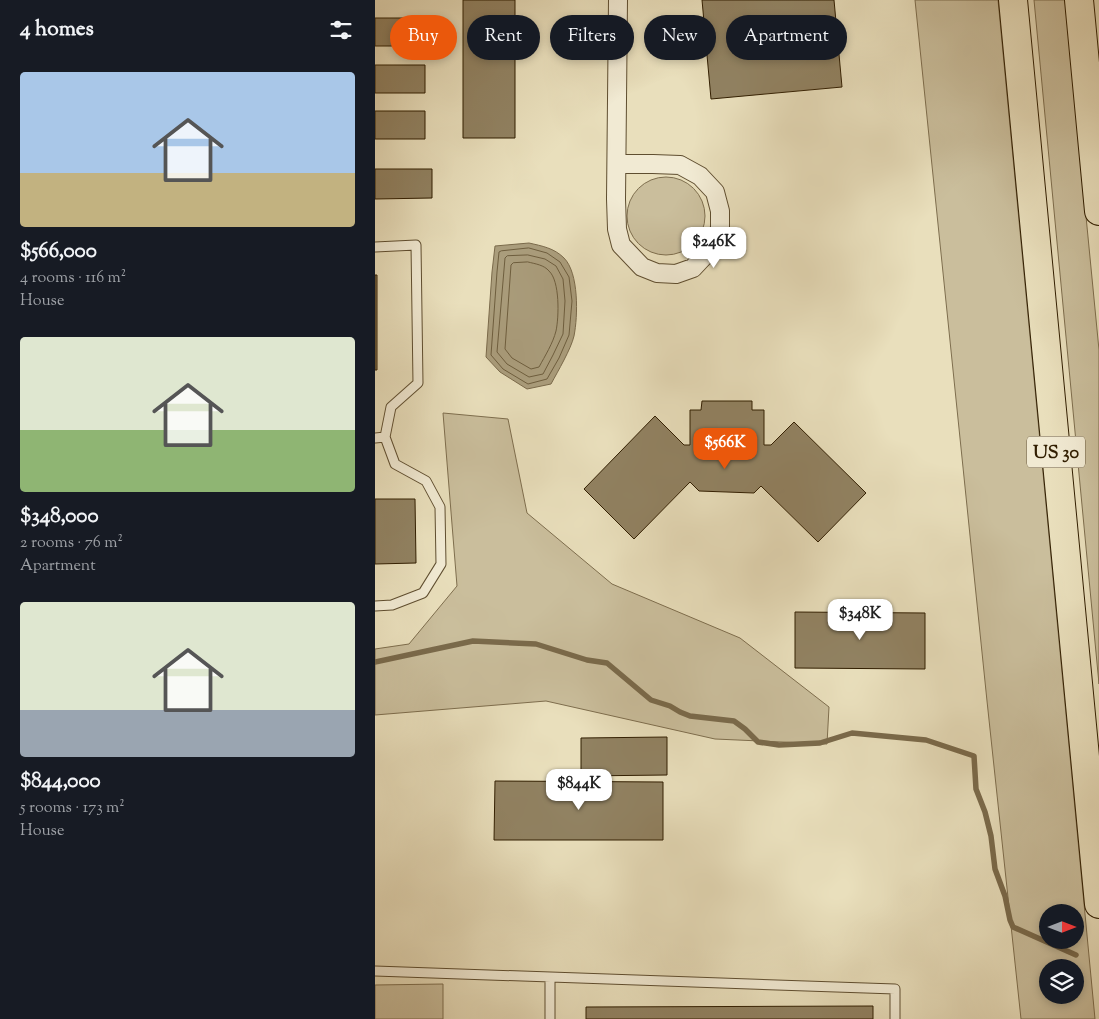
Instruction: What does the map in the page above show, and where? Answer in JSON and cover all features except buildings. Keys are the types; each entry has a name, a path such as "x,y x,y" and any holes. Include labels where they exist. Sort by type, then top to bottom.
{"highway":[{"name":"US 30","path":"1013,0 1099,904"},
{"path":"1079,0 1099,212"}],"street":[{"path":"617,164 680,165 700,176 715,192 720,211 720,229 708,252 693,268 676,274 657,274 641,267 621,244 617,229 617,164 618,0"}],"lane":[{"path":"375,247 416,245 417,383 391,407 380,438 395,464 426,481 440,507 441,564 423,593 392,605 375,606"},
{"path":"375,971 895,989 895,1019"},
{"path":"549,977 550,1019"}],"shaded area":[{"path":"915,0 998,0 1095,1019 1021,1019"},
{"path":"1034,0 1065,0 1099,350 1099,684"},
{"path":"666,177 681,180 693,189 702,201 705,216 702,231 693,243 681,252 666,255 651,252 639,243 630,231 627,216 630,201 639,189 651,180"},
{"path":"443,413 508,419 527,513 612,584 740,638 829,707 827,744 715,739 546,701 375,715 375,649 409,644 457,586"},
{"path":"443,984 443,1019 375,1019 375,985"}],"water":[{"path":"529,243 543,246 564,258 569,265 575,284 577,306 574,336 551,384 527,389 500,372 486,357 495,246"}],"waterway":[{"path":"375,662 473,641 536,644 587,660 607,663 651,700 670,706 690,716 734,721 758,742 779,745 820,743 852,733 926,740 974,756 976,789 985,812 991,836 995,869 1005,896 1013,927 1076,955"}]}
